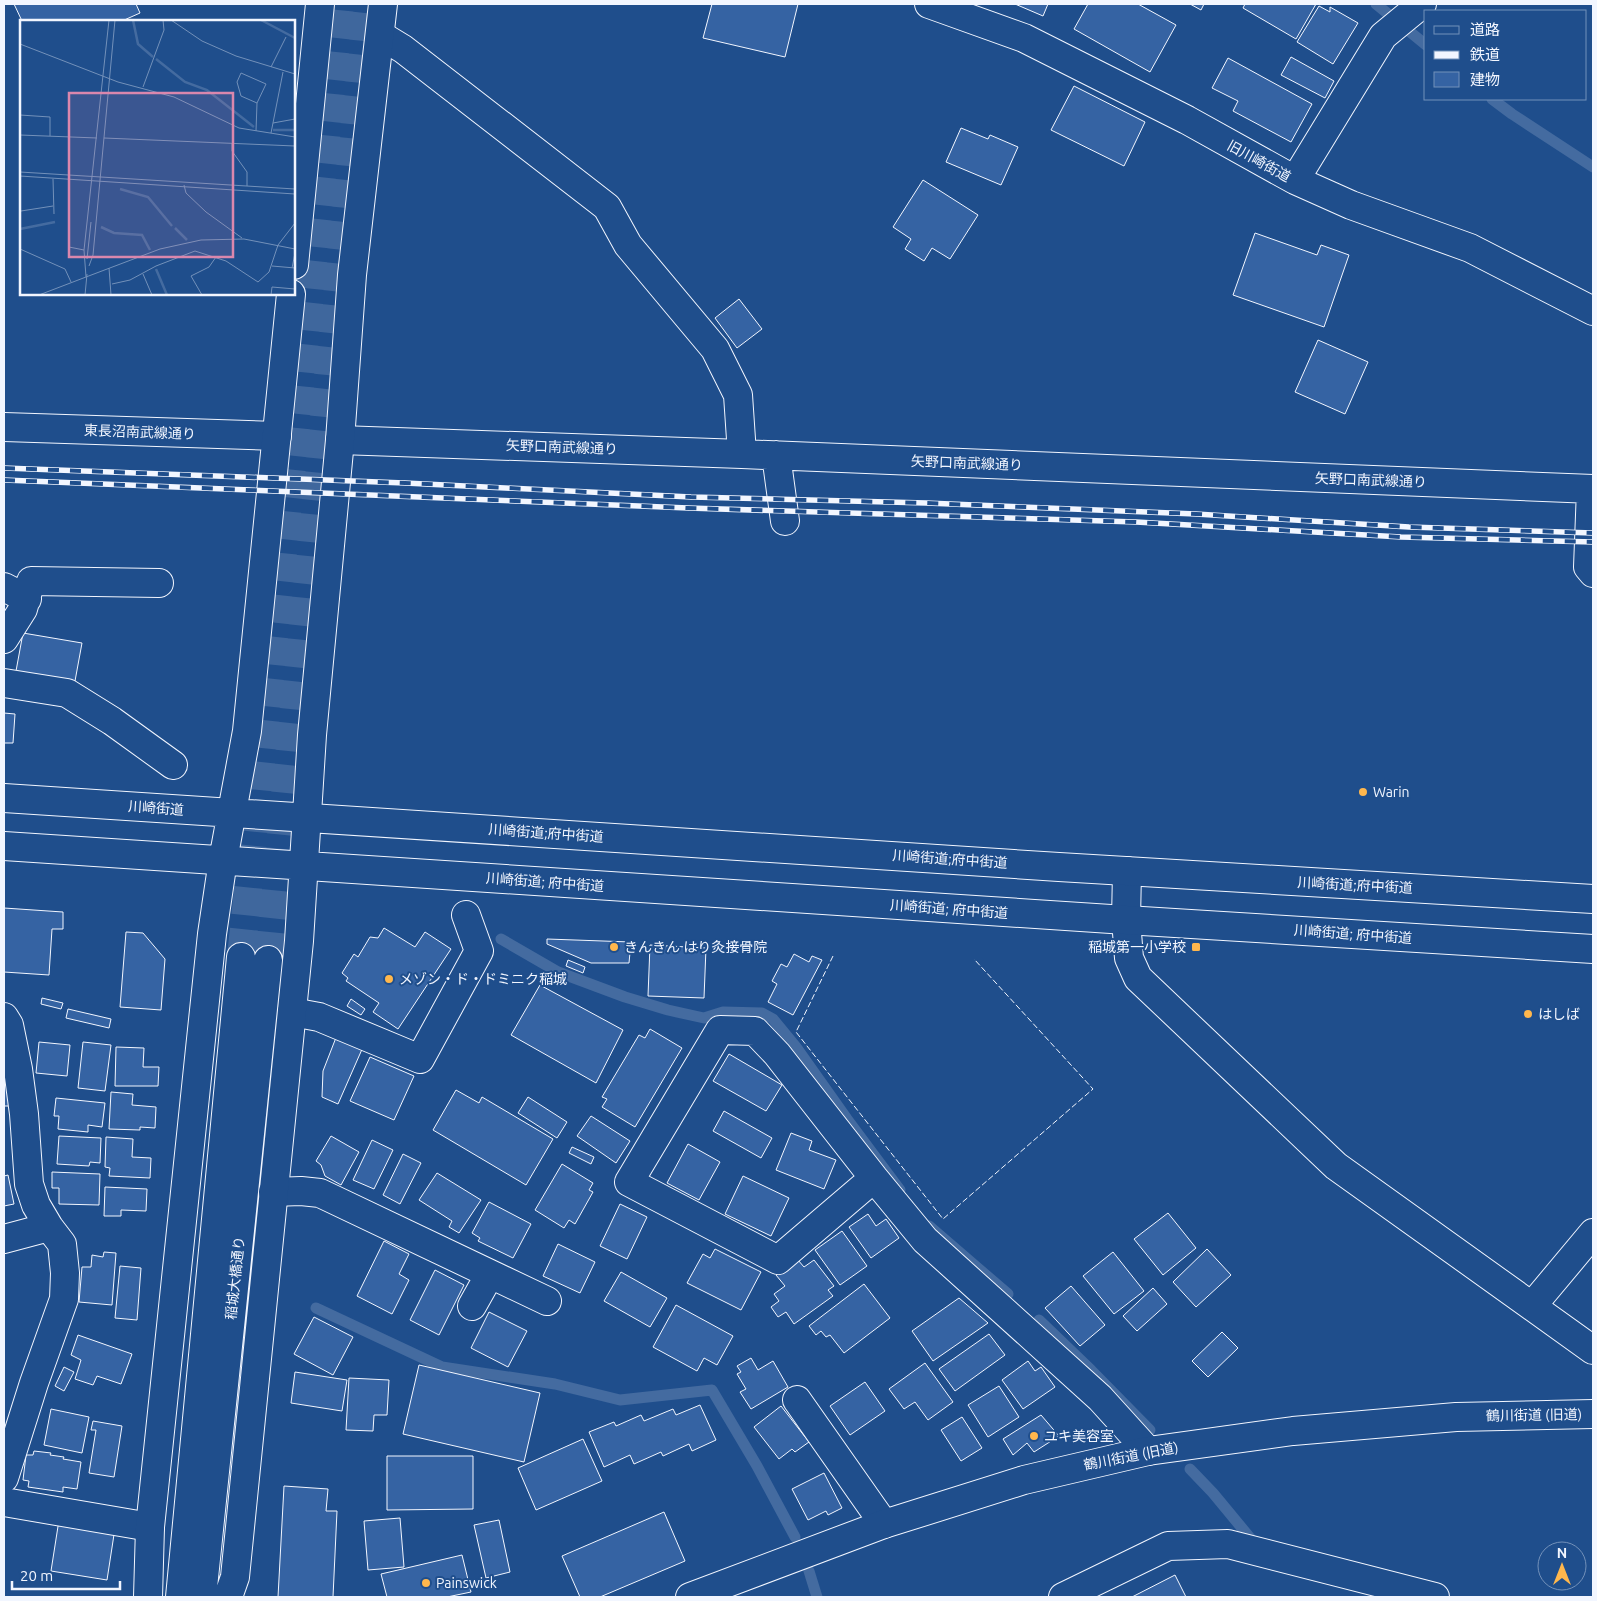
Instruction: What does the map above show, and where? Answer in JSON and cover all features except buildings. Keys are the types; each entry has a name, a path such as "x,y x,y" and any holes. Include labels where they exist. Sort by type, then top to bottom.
{"main road":[{"path":"295,255 320,4"},
{"path":"228,1597 235,1577 292,1012 305,866 312,735 340,440 352,275 383,4"},
{"name":"旧川崎街道","path":"928,4 1024,38 1187,120 1295,180 1351,205 1470,248 1593,311"},
{"path":"1295,180 1383,36 1417,8"},
{"path":"380,35 418,60 607,207 628,245 715,349 738,395 742,454"},
{"path":"148,1597 150,1527 212,934 223,860 247,731 291,295"},
{"name":"東長沼南武線通り","path":"4,427 277,436"},
{"name":"矢野口南武線通り","path":"340,440 776,455 1592,489"},
{"path":"776,455 785,521"},
{"path":"1592,489 1588,567 1593,573"},
{"path":"4,639 23,609 15,593 31,581 159,583"},
{"path":"4,684 67,693 112,721 173,765"},
{"name":"川崎街道","path":"4,798 308,818"},
{"name":"川崎街道;府中街道","path":"308,818 1593,899"},
{"path":"4,846 305,866"},
{"name":"川崎街道; 府中街道","path":"305,866 1593,949"},
{"path":"1127,871 1126,920 1129,958 1138,978 1336,1166 1593,1350"},
{"path":"292,1012 319,1017 420,1059 479,951 466,915"},
{"name":"稲城大橋通り","path":"181,1584 241,957"},
{"name":"稲城大橋通り","path":"202,1597 268,960"},
{"path":"4,1017 9,1025 18,1069 24,1114 29,1184 36,1205 49,1228 62,1244 65,1273 64,1299 5,1471"},
{"path":"874,1178 778,1260 629,1182 720,1030 756,1030 925,1240 1100,1398 1148,1450"},
{"path":"273,1192 301,1191 320,1193 547,1301"},
{"path":"4,1239 49,1228"},
{"path":"1532,1306 1593,1233"},
{"path":"472,1306 490,1274"},
{"path":"797,1400 884,1524"},
{"name":"鶴川街道 (旧道)","path":"690,1597 884,1524 1024,1480 1148,1450 1293,1431 1456,1417 1593,1414"},
{"path":"4,1502 150,1527"},
{"path":"1064,1597 1168,1546 1228,1544 1432,1597"}],"waterway":[{"path":"1376,4 1424,43"},
{"path":"1493,100 1593,167"},
{"path":"501,939 558,972 625,997 668,1010 704,1018 723,1012 762,1013 773,1019 796,1047 900,1190"},
{"path":"929,1226 1008,1294"},
{"path":"316,1308 442,1367 555,1384 620,1400 712,1390 757,1466 795,1537"},
{"path":"1039,1320 1150,1430"},
{"path":"1190,1469 1213,1493 1251,1539"},
{"path":"809,1571 817,1597"}],"tunnel":[{"path":"241,957 340,4"},
{"path":"268,960 366,4"}],"railway":[{"path":"4,468 405,483 691,497 926,503 1196,514 1409,527 1593,533"},
{"path":"4,480 688,508 1136,522 1401,537 1593,542"}],"fence":[{"path":"833,956 796,1032 943,1219 1093,1089 974,959"}],"place":[{"name":"Warin","path":"1363,792"},
{"name":"きんきん はり灸接骨院","path":"614,947"},
{"name":"稲城第一小学校","path":"1196,947"},
{"name":"メゾン・ド・ドミニク稲城","path":"389,979"},
{"name":"はしば","path":"1528,1014"},
{"name":"ユキ美容室","path":"1034,1436"},
{"name":"Painswick","path":"426,1583"}]}
